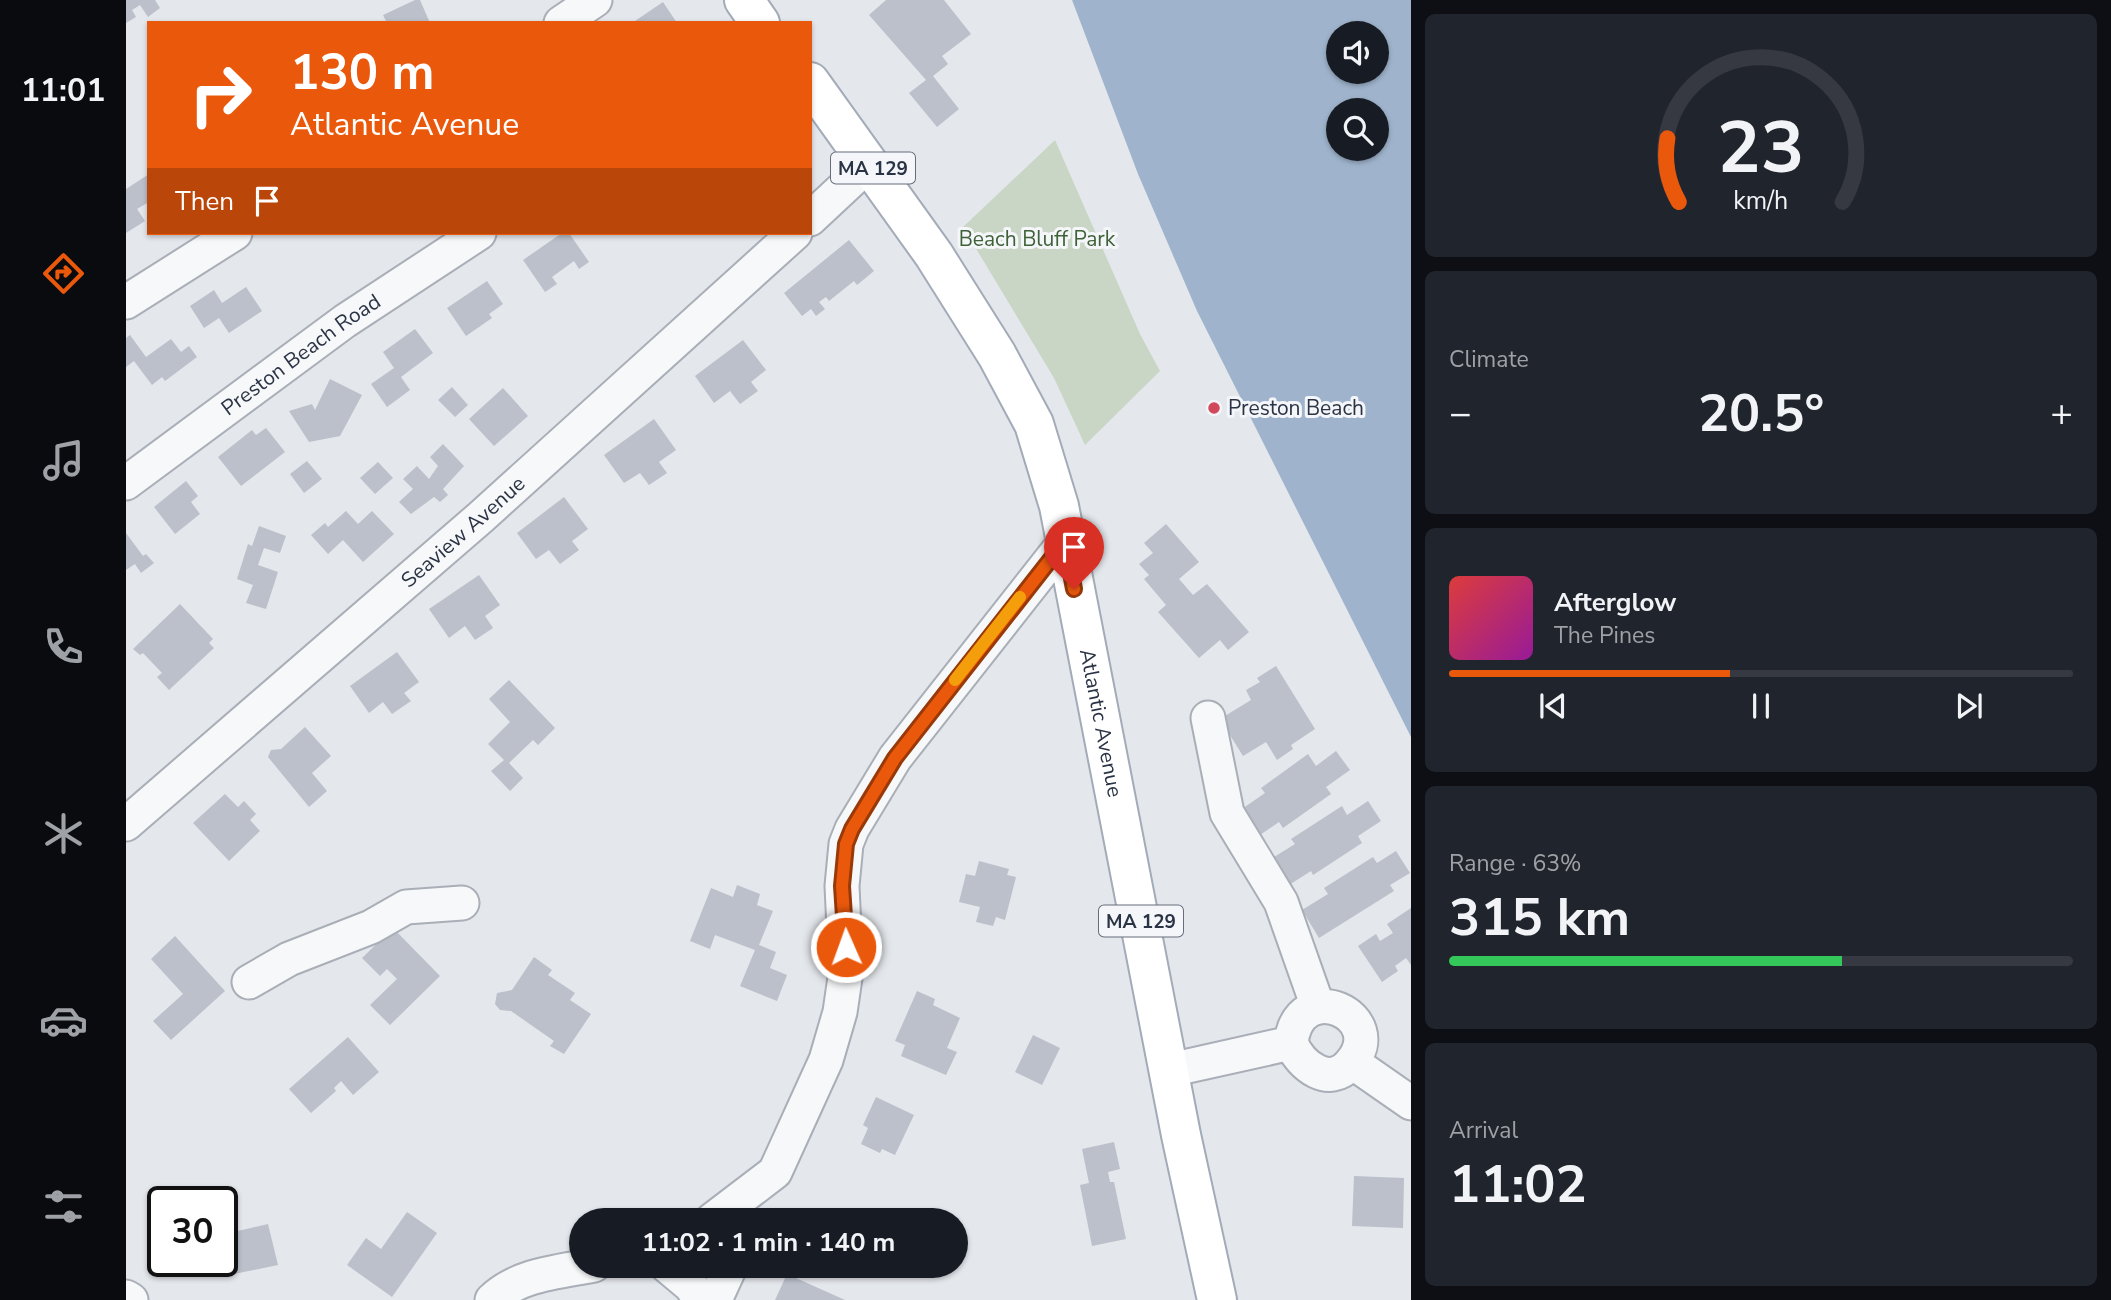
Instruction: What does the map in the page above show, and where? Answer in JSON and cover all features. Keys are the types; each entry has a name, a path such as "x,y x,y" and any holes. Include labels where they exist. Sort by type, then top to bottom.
{"main road":[{"path":"744,0 759,21"},
{"name":"Atlantic Avenue","path":"812,85 870,163 968,306 1020,396 1044,448 1217,1300"}],"street":[{"path":"564,21 595,0"},
{"path":"812,217 870,163"},
{"path":"126,302 232,235"},
{"name":"Preston Beach Road","path":"126,482 345,321 476,235"},
{"name":"Seaview Avenue","path":"126,824 491,508 793,235"},
{"path":"758,1208 826,1060 840,1012 846,971 843,875 846,844 852,829 895,758 1065,541"},
{"path":"1208,718 1227,813 1281,902 1318,1007"},
{"path":"249,982 289,959 370,927 406,907 462,903"},
{"path":"1318,1007 1334,1007 1350,1014 1359,1026 1361,1041 1352,1062 1347,1068 1329,1074 1312,1070 1298,1059 1292,1043 1293,1030 1303,1014 1318,1007"},
{"path":"1170,1070 1292,1043"},
{"path":"1352,1062 1411,1103"},
{"path":"728,1208 775,1172"},
{"path":"492,1300 506,1287 537,1276 569,1270"},
{"path":"681,1278 691,1286 700,1300"},
{"path":"715,1300 725,1278"},
{"path":"126,1297 131,1300"}],"green space":[{"name":"Beach Bluff Park","path":"1055,140 1140,334 1160,371 1085,445 1054,378 963,227"}],"water":[{"path":"1072,0 1411,0 1411,737 1197,311 1138,174"}],"building":[{"path":"126,0 155,0 160,8 148,17 140,5 132,10 136,17 126,23"},
{"path":"420,0 429,21 386,21 383,15"},
{"path":"886,0 944,0 971,34 942,56 948,64 933,76 959,109 937,127 909,93 926,80 869,15"},
{"path":"663,2 676,21 635,21"},
{"path":"147,175 147,203 137,209 145,221 126,233 126,189"},
{"path":"559,235 570,235 589,262 579,269 574,261 552,277 557,284 545,292 523,260"},
{"path":"849,240 874,271 857,285 854,281 829,301 826,297 819,302 825,309 816,316 811,309 802,316 784,293"},
{"path":"487,281 503,304 489,314 492,318 466,336 447,308"},
{"path":"246,287 262,311 229,333 219,318 204,328 190,306 214,290 222,303"},
{"path":"415,329 433,353 401,377 410,390 387,407 371,384 394,368 383,352"},
{"path":"130,335 146,357 171,339 181,352 189,346 197,357 165,381 162,377 152,385 134,361 126,367 126,338"},
{"path":"743,340 766,370 751,382 758,391 740,404 730,391 714,403 695,376"},
{"path":"330,379 362,395 340,436 309,442 289,411 312,404 315,410"},
{"path":"452,387 468,405 455,417 438,400"},
{"path":"503,388 528,416 494,446 469,419"},
{"path":"654,419 676,450 659,462 667,473 649,485 640,473 624,483 604,455"},
{"path":"266,428 285,452 241,486 218,457 252,430 256,435"},
{"path":"443,444 464,466 443,489 448,495 440,502 434,497 411,514 399,502 413,489 403,479 417,466 429,479 438,466 430,457"},
{"path":"307,461 322,479 304,493 290,474"},
{"path":"378,462 393,478 375,494 360,478"},
{"path":"186,481 198,496 191,502 200,514 175,534 154,507"},
{"path":"564,497 588,529 572,541 579,550 560,564 549,550 536,559 517,533"},
{"path":"346,511 358,524 372,511 394,534 363,562 343,540 328,554 311,535 325,523 328,527"},
{"path":"1166,524 1199,562 1179,579 1193,595 1207,584 1249,632 1228,650 1220,640 1199,658 1158,612 1166,605 1144,579 1149,575 1139,564 1153,553 1144,543"},
{"path":"259,526 286,536 280,553 264,548 258,565 278,572 266,609 246,603 253,585 237,579 248,544 252,546"},
{"path":"126,533 143,556 146,554 154,563 141,573 135,564 126,570"},
{"path":"479,575 500,605 485,616 493,628 475,640 465,626 449,638 429,609"},
{"path":"180,604 213,639 209,643 214,648 169,690 157,677 162,673 143,653 140,655 133,649"},
{"path":"397,652 419,682 404,693 411,701 392,714 383,702 369,713 350,686"},
{"path":"1276,666 1315,729 1291,745 1293,749 1277,760 1266,742 1243,756 1220,719 1251,700 1246,690 1260,682 1257,678"},
{"path":"509,680 555,728 538,745 533,740 509,763 523,778 510,791 491,771 504,760 488,744 510,722 489,699"},
{"path":"305,727 331,756 312,773 327,791 309,807 268,757 271,750 281,749"},
{"path":"1336,751 1350,770 1326,787 1331,794 1283,828 1279,822 1257,837 1239,811 1265,793 1261,788 1308,754 1316,766"},
{"path":"225,794 238,807 244,801 256,814 250,820 260,831 229,861 193,823"},
{"path":"1368,801 1381,821 1358,836 1362,843 1313,875 1311,871 1286,887 1269,860 1295,844 1291,839 1342,806 1347,815"},
{"path":"1396,851 1410,873 1390,885 1394,891 1319,938 1302,910 1328,894 1324,888 1373,857 1377,863"},
{"path":"979,861 1009,869 1007,875 1016,877 1005,920 996,917 993,926 976,922 980,907 959,902 966,874 975,876"},
{"path":"737,885 760,894 757,905 773,911 759,945 776,952 770,968 787,975 777,1001 740,986 755,950 715,935 710,949 690,941 711,888 733,897"},
{"path":"1411,908 1411,965 1406,958 1395,966 1398,971 1382,982 1358,946 1376,934 1380,941 1393,933 1387,924"},
{"path":"393,928 440,976 390,1025 370,1005 397,979 387,969 380,976 362,958"},
{"path":"175,936 225,991 171,1040 153,1021 183,994 151,959"},
{"path":"534,957 552,970 548,975 575,993 570,1000 591,1014 564,1054 550,1046 554,1041 511,1011 500,1010 495,1004 497,993 512,990"},
{"path":"917,991 935,999 933,1005 960,1018 947,1048 957,1052 946,1075 901,1056 905,1045 895,1041"},
{"path":"1033,1035 1060,1048 1042,1085 1015,1072"},
{"path":"348,1037 379,1072 353,1095 341,1081 334,1088 336,1091 311,1113 289,1089"},
{"path":"876,1097 914,1115 895,1155 882,1149 880,1153 861,1144 868,1128 863,1125"},
{"path":"1114,1142 1120,1169 1108,1172 1110,1182 1114,1182 1126,1239 1092,1246 1080,1185 1089,1183 1082,1149"},
{"path":"1354,1176 1404,1178 1403,1228 1352,1226"},
{"path":"407,1212 437,1233 392,1297 347,1265 366,1238 381,1249"},
{"path":"268,1224 278,1265 238,1273 238,1231"},
{"path":"785,1278 796,1278 845,1300 775,1300"}],"slow traffic":[{"path":"955,680 1020,597"}],"place":[{"name":"Preston Beach","path":"1214,408"}],"route":[{"path":"846,947 842,886 846,844 875,788 942,695 1065,541 1074,589"}]}
